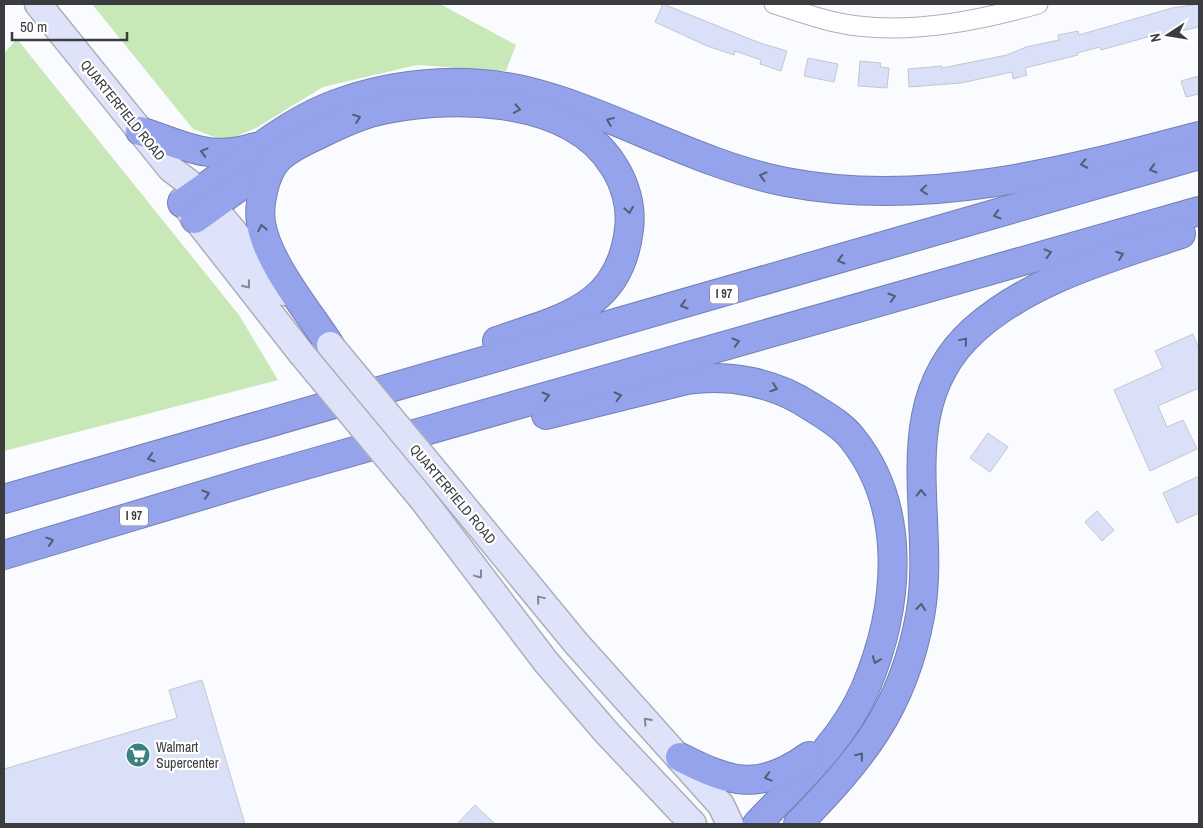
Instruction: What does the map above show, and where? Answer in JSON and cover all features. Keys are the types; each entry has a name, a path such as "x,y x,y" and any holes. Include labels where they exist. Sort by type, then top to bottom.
{"highway":[{"path":"198,205 273,151 324,109 362,96 403,87 447,83 485,84 522,90 564,103 694,154 785,182 870,191 922,191 1034,174 1199,136"},
{"path":"140,131 207,153 222,155 273,151 299,144 334,128 378,112 406,106 448,103 483,104 519,109 571,126 588,137 601,149 619,174 626,196 630,220 627,248 617,272 604,291 582,309 248,430"},
{"path":"273,151 259,206 264,236 270,252 330,345"},
{"name":"I 97","path":"4,499 1199,155"},
{"name":"I 97","path":"4,555 263,477 1199,211"},
{"path":"798,824 863,752 886,716 900,686 920,615 924,578 920,458 924,421 934,389 950,357 973,331 999,310 1033,290 1121,254 1199,228"},
{"path":"263,477 556,412 687,380 709,377 742,380 773,387 829,418 851,436 877,477 885,499 892,536 890,603 880,648 864,690 839,734 757,824"},
{"path":"680,757 713,774 745,781 762,779 794,767 839,734"},
{"path":"818,824 828,793"}],"main road":[{"name":"QUARTERFIELD ROAD","path":"38,4 171,169 301,353 423,500 546,662 613,740 694,824"},
{"name":"QUARTERFIELD ROAD","path":"198,205 330,345 576,643 721,805 730,824"},
{"path":"546,662 584,735 644,795 668,824"}],"street":[{"path":"774,4 828,21 858,26 913,27 966,12 1008,12 1038,4"}],"green space":[{"path":"92,4 440,4 516,45 506,71 417,65 323,87 256,128 225,141 193,129"},
{"path":"17,39 239,315 278,380 4,451 4,53"}],"building":[{"path":"663,4 760,43 787,51 781,71 760,64 761,60 735,51 734,55 707,46 655,22"},
{"path":"1199,4 1199,27 1162,35 1162,33 1101,50 1100,47 1077,53 1078,55 1025,68 1027,75 1013,79 1012,72 961,83 909,87 908,69 942,66 942,68 1007,55 1026,47 1059,40 1058,35 1078,31 1079,35 1172,8"},
{"path":"808,58 838,64 834,82 804,76"},
{"path":"860,61 881,63 880,67 889,68 887,88 858,86"},
{"path":"1199,76 1199,94 1186,97 1181,81"},
{"path":"1193,334 1199,349 1199,388 1158,406 1167,427 1183,420 1197,449 1150,471 1114,390 1163,368 1155,351"},
{"path":"988,433 1008,447 990,472 970,458"},
{"path":"1199,476 1199,513 1177,523 1163,493"},
{"path":"1097,511 1114,530 1102,541 1085,522"},
{"name":"Walmart Supercenter","path":"202,680 245,824 4,824 4,769 177,718 169,690"},
{"path":"475,805 495,824 457,824"}],"place":[{"name":"Walmart Supercenter","path":"138,755"}]}
